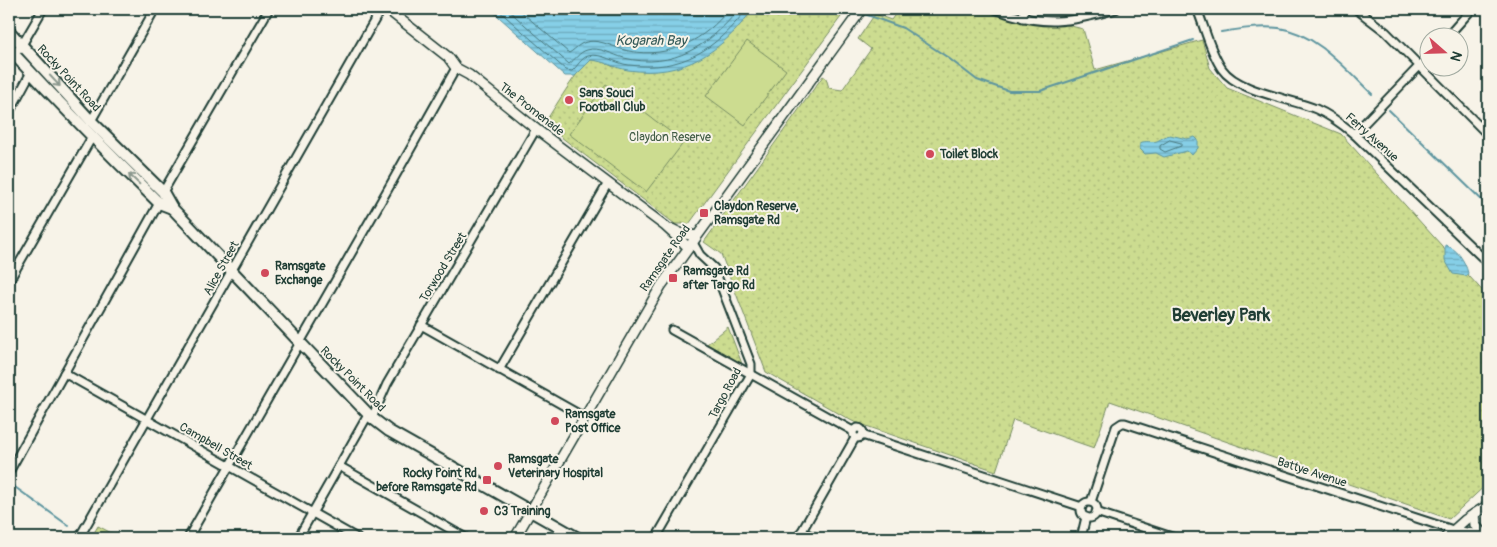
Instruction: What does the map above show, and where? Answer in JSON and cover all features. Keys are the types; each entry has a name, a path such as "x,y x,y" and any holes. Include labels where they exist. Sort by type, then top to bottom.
{"main road":[{"name":"The Promenade","path":"387,9 448,57 456,68 469,75 536,129 690,244"},
{"name":"Ramsgate Road","path":"515,538 649,304 690,244 859,12"},
{"name":"Rocky Point Road","path":"9,31 91,121 163,192 172,208 370,416 389,431 578,538"},
{"name":"Rocky Point Road","path":"11,51 30,74 159,203 172,208"},
{"name":"The Promenade","path":"665,226 680,233 690,244"},
{"path":"1445,538 1488,504"},
{"path":"1474,514 1476,525 1486,534"}],"street":[{"path":"11,51 22,45 42,9"},
{"path":"91,121 155,9"},
{"path":"163,192 269,9"},
{"name":"Alice Street","path":"79,538 381,9"},
{"path":"995,9 1023,18 1049,22 1083,19 1116,9"},
{"path":"1023,18 1024,9"},
{"name":"Ferry Avenue","path":"1197,9 1218,61 1229,76 1245,86 1324,112 1354,134 1488,263"},
{"path":"1356,9 1386,32 1488,135"},
{"path":"1455,28 1472,9"},
{"path":"1354,134 1419,66"},
{"path":"188,538 456,68"},
{"path":"9,113 30,74"},
{"name":"Torwood Street","path":"298,538 536,129"},
{"path":"9,281 92,137"},
{"path":"500,370 608,183"},
{"path":"9,472 159,203"},
{"path":"690,244 700,255"},
{"name":"Targo Road","path":"656,538 751,374 751,364 714,268 690,244"},
{"path":"421,325 584,416"},
{"path":"672,330 857,434 1082,507"},
{"name":"Campbell Street","path":"64,373 357,538"},
{"name":"Battye Avenue","path":"1091,502 1116,427 1122,423 1453,530 1486,534"},
{"path":"817,538 799,535 857,434"},
{"path":"339,466 466,538"},
{"path":"1086,517 1082,512 1082,507 1086,502 1091,502 1096,507 1096,512"},
{"path":"1086,517 1091,517 1096,512"},
{"path":"1096,512 1175,538"},
{"path":"1080,538 1086,517"}],"green space":[{"name":"Claydon Reserve","path":"753,9 846,10 689,224 675,224 544,124 580,69 591,60 600,61 614,67 734,32"},
{"path":"899,9 1003,9 1083,29 1095,70 1202,40 1210,68 1227,88 1341,134 1488,297 1488,483 1449,519 1110,401 1094,448 1013,420 996,471 852,421 766,372 721,254 704,242 823,76 826,78 829,88 842,90 871,49 858,39 875,14 891,20"},
{"path":"747,41 786,70 745,125 706,96"},
{"path":"606,84 684,142 646,192 569,134"},
{"path":"728,327 742,364 707,344"},
{"path":"98,526 121,538 91,538"}],"water":[{"name":"Kogarah Bay","path":"490,9 753,9 728,38 699,59 684,66 667,70 628,70 591,60 575,76 565,76"},
{"path":"1170,135 1187,139 1195,137 1198,140 1198,148 1192,155 1187,151 1164,157 1156,153 1145,154 1140,149 1140,143 1157,141"},
{"path":"1445,245 1453,249 1463,260 1468,273 1466,276 1453,274 1445,260"}],"waterway":[{"path":"862,13 903,28 947,57 977,80 1009,91 1040,91 1193,40"},
{"path":"1221,32 1264,27 1293,31 1318,44 1341,63 1372,94"},
{"path":"1389,110 1488,206"},
{"path":"12,485 69,526"}],"place":[{"name":"Sans Souci Football Club","path":"569,100"},
{"name":"Toilet Block","path":"930,154"},
{"name":"Claydon Reserve, Ramsgate Rd","path":"704,213"},
{"name":"Ramsgate Exchange","path":"265,273"},
{"name":"Ramsgate Rd after Targo Rd","path":"673,278"},
{"name":"Ramsgate Post Office","path":"555,421"},
{"name":"Ramsgate Veterinary Hospital","path":"498,466"},
{"name":"Rocky Point Rd before Ramsgate Rd","path":"487,480"},
{"name":"C3 Training","path":"484,511"}],"district":[{"name":"Beverley Park","path":"1221,315"}]}
